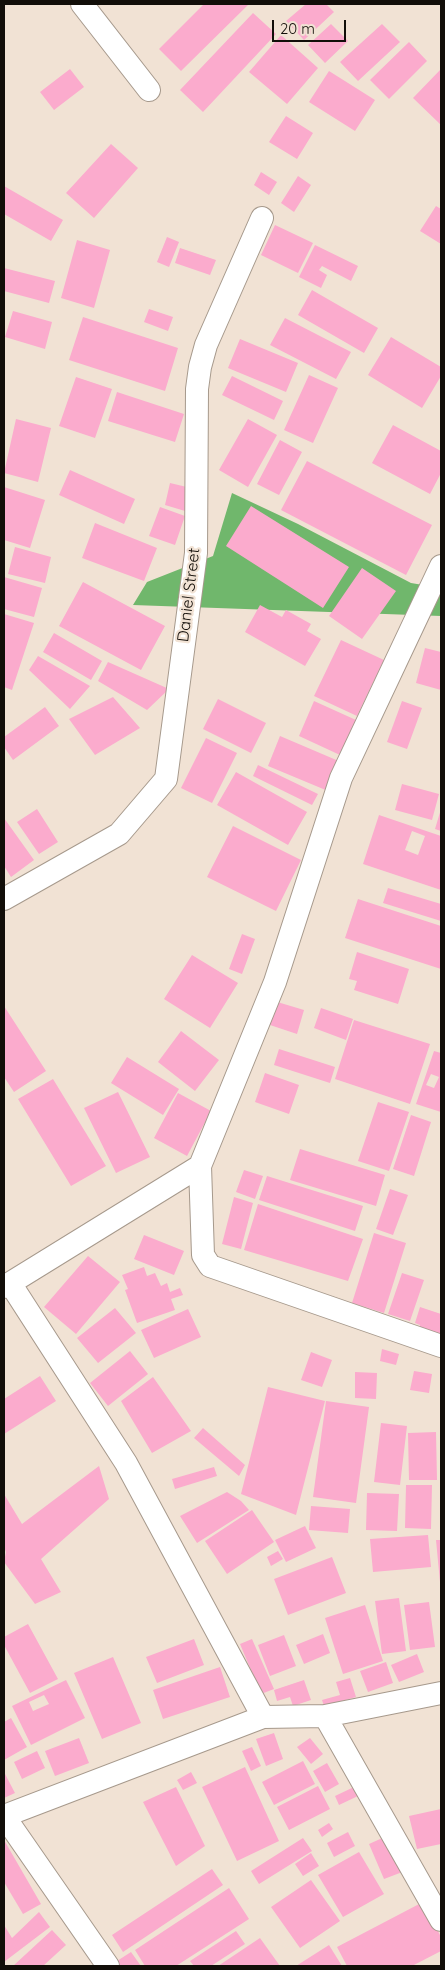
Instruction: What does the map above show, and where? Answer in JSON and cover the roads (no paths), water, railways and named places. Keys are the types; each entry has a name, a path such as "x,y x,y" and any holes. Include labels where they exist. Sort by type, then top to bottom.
{"street":[{"path":"82,4 149,90"},
{"name":"Daniel Street","path":"4,898 119,834 166,779 196,553 197,389 200,367 206,344 262,218"},
{"path":"439,576 341,778 275,982 200,1166 203,1255 210,1266 441,1346"},
{"path":"200,1166 7,1285 126,1463 264,1717"},
{"path":"108,1966 4,1816 264,1717 325,1716 441,1692"},
{"path":"325,1716 441,1920"}]}
